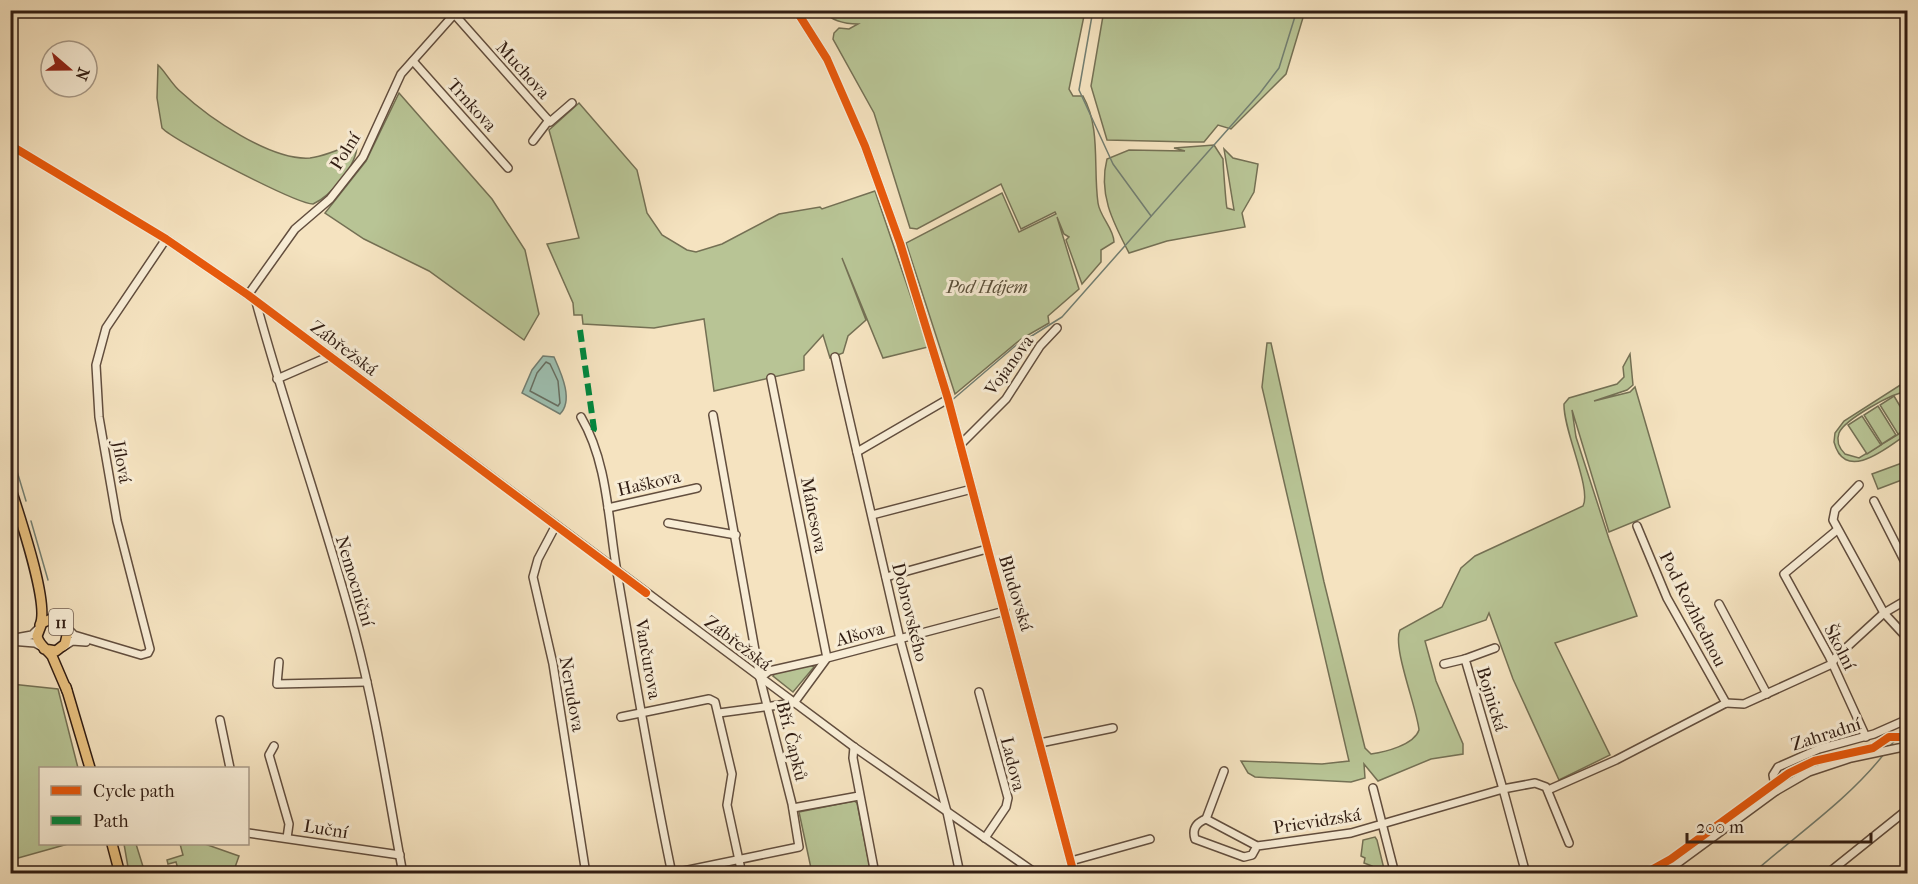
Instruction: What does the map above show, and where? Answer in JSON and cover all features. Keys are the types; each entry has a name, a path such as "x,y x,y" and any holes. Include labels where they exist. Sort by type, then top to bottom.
{"main road":[{"name":"11","path":"10,486 38,581 50,613 63,624 68,638 60,656 67,691 90,767"},
{"name":"11","path":"38,581 43,615 37,636 43,648 52,656 67,691"},
{"name":"11","path":"39,626 48,620 63,624"},
{"name":"11","path":"43,648 56,651 63,647"},
{"path":"113,845 120,873"}],"street":[{"name":"Bludovská","path":"795,10 827,59 865,146 925,322 948,399 1074,873"},
{"name":"Polní","path":"248,295 295,229 330,199 363,157 401,74 457,13"},
{"name":"Muchova","path":"457,13 550,122 572,103"},
{"name":"Trnkova","path":"413,62 508,168"},
{"path":"533,141 549,120"},
{"name":"Zábřežská","path":"10,145 166,239 248,295 854,747 1037,873"},
{"name":"Jílová","path":"63,624 73,634 141,655 148,654 150,649 117,521 99,417 96,365 106,328 166,239"},
{"name":"Nemocniční","path":"256,302 277,379 355,631 368,682 403,873"},
{"name":"Vojanova","path":"960,445 1006,399 1041,346 1057,328"},
{"path":"277,379 330,356"},
{"name":"Dobrovského","path":"835,357 900,639 947,812 960,873"},
{"name":"Mánesova","path":"771,378 827,658"},
{"path":"857,452 948,399"},
{"name":"Bří. Čapků","path":"713,415 760,678 793,808 799,847 739,859"},
{"name":"Vančurova","path":"581,417 591,434 601,466 617,571 671,873"},
{"path":"1859,485 1835,510 1833,515 1837,530 1884,613 1907,638"},
{"name":"Haškova","path":"608,508 697,488"},
{"path":"872,515 972,489"},
{"path":"1874,501 1908,568"},
{"path":"668,523 736,535"},
{"name":"Nerudova","path":"556,525 538,559 533,577 553,664 586,873"},
{"name":"Pod Rozhlednou","path":"1637,526 1667,598 1726,703"},
{"name":"Školní","path":"1837,530 1784,574 1832,664 1866,737"},
{"path":"886,576 987,549"},
{"path":"1569,843 1548,790 1616,760 1726,703 1741,705 1832,664 1835,658 1884,613 1908,599"},
{"path":"1719,604 1767,694"},
{"name":"Alšova","path":"760,678 769,671 1005,611"},
{"path":"10,640 32,635 39,626"},
{"path":"10,640 35,643 43,648"},
{"name":"Jílová","path":"63,647 72,641 100,643"},
{"name":"Bojnická","path":"1444,664 1495,648"},
{"name":"Alšova","path":"794,703 827,658"},
{"name":"Bojnická","path":"1465,659 1503,789"},
{"path":"279,662 277,684 368,682"},
{"name":"Ladova","path":"979,692 1008,798 1003,813 985,838"},
{"path":"621,717 709,699 716,702 732,774 727,805 742,873"},
{"path":"719,713 794,703"},
{"name":"Zahradní","path":"1776,791 1773,775 1778,767 1819,749 1866,737 1908,719"},
{"path":"220,720 230,767"},
{"path":"1040,743 1113,728"},
{"path":"274,746 269,755 289,824 287,838"},
{"path":"1663,873 1776,791 1809,772 1908,746"},
{"path":"854,747 853,758 859,796 875,873"},
{"name":"Prievidzská","path":"1224,771 1206,819 1194,829 1195,839 1244,857 1252,855 1257,846"},
{"name":"Prievidzská","path":"1206,819 1257,846 1338,835 1503,789 1535,783 1548,790"},
{"name":"Prievidzská","path":"1373,788 1395,873"},
{"path":"1503,789 1526,873"},
{"path":"793,808 859,796"},
{"path":"1827,873 1908,810"},
{"name":"Luční","path":"249,833 400,855"},
{"path":"1071,861 1150,839"},
{"path":"671,873 739,859"}],"green space":[{"path":"1104,10 1305,11 1286,74 1231,129 1218,125 1204,142 1191,142 1107,140 1091,86"},
{"name":"Pod Hájem","path":"822,11 1085,11 1069,89 1073,96 1083,96 1089,108 1094,135 1098,203 1112,232 1114,242 1101,250 1101,262 1082,284 1066,240 1069,237 1064,234 1057,217 1079,289 1048,316 1049,323 1021,339 955,394 906,243 1002,193 1019,232 1056,214 1055,212 1021,229 1001,184 917,229 910,228 874,113 833,39 834,33 839,28 849,29 858,24 838,21"},
{"path":"158,65 178,89 207,114 259,145 277,153 310,158 354,143 357,145 353,162 335,187 313,204 284,194 236,171 162,128 157,98"},
{"path":"399,93 492,199 525,250 539,314 524,340 429,271 364,239 325,213 366,161"},
{"path":"579,103 637,170 647,213 662,235 687,250 696,252 722,244 779,214 820,207 822,209 875,191 928,347 883,358 842,258 866,320 848,336 843,353 830,358 823,335 804,356 804,370 714,391 704,319 654,328 583,324 582,315 574,315 573,303 547,244 579,238 549,130"},
{"path":"1214,145 1223,159 1227,208 1234,210 1224,149 1233,158 1258,164 1254,192 1242,213 1245,227 1167,241 1129,253 1113,219 1106,196 1104,184 1107,159 1129,150 1185,151 1174,148"},
{"path":"1267,343 1271,343 1324,582 1365,748 1371,754 1405,744 1419,730 1399,650 1400,630 1442,607 1461,568 1475,556 1583,506 1584,487 1568,429 1564,404 1569,398 1617,384 1624,377 1623,367 1630,354 1633,385 1627,390 1594,401 1630,392 1635,387 1670,507 1609,532 1572,410 1576,437 1637,616 1555,643 1610,755 1559,780 1513,679 1489,613 1486,620 1425,641 1436,681 1463,744 1463,754 1431,759 1378,781 1364,764 1365,778 1351,782 1255,777 1248,773 1241,761 1322,764 1349,761 1262,387"},
{"path":"1905,382 1907,392 1892,396 1870,407 1850,421 1839,433 1838,442 1845,454 1859,458 1907,429 1907,434 1867,459 1847,460 1840,454 1834,442 1835,433 1844,421"},
{"path":"1894,396 1907,418 1907,428 1898,434 1880,405"},
{"path":"1878,406 1896,435 1882,444 1864,415"},
{"path":"1862,416 1881,445 1867,454 1848,425"},
{"path":"1902,463 1907,478 1878,489 1872,474"},
{"path":"809,664 814,667 793,692 773,676 776,672"},
{"path":"11,684 58,689 78,767 39,767 39,845 64,845 11,860"},
{"path":"854,801 857,803 871,873 812,873 799,812"},
{"path":"1375,837 1385,873 1371,873 1372,866 1364,863 1365,858 1361,856 1363,840"},
{"path":"124,845 136,845 145,873 129,873"},
{"path":"180,845 208,845 239,856 233,873 179,873 176,862 168,864 167,860 183,855"}],"water":[{"path":"543,356 554,357 563,378 566,401 560,414 522,393 532,370"}],"waterway":[{"path":"1093,10 1079,90 1113,164 1151,216"},
{"path":"951,401 1014,347 1062,317 1260,93 1279,68 1297,10"},
{"path":"10,448 26,501"},
{"path":"31,521 48,580"},
{"path":"1888,748 1908,727"},
{"path":"1752,874 1838,802 1884,754"}],"marked path":[{"path":"580,330 594,429 591,434"}],"cycle path":[{"path":"796,10 827,59 865,146 900,243 948,399 1074,874"},
{"path":"10,145 166,239 248,295 646,593"},
{"path":"1644,874 1671,859 1789,773 1814,761 1873,748 1889,737 1908,737"}]}
